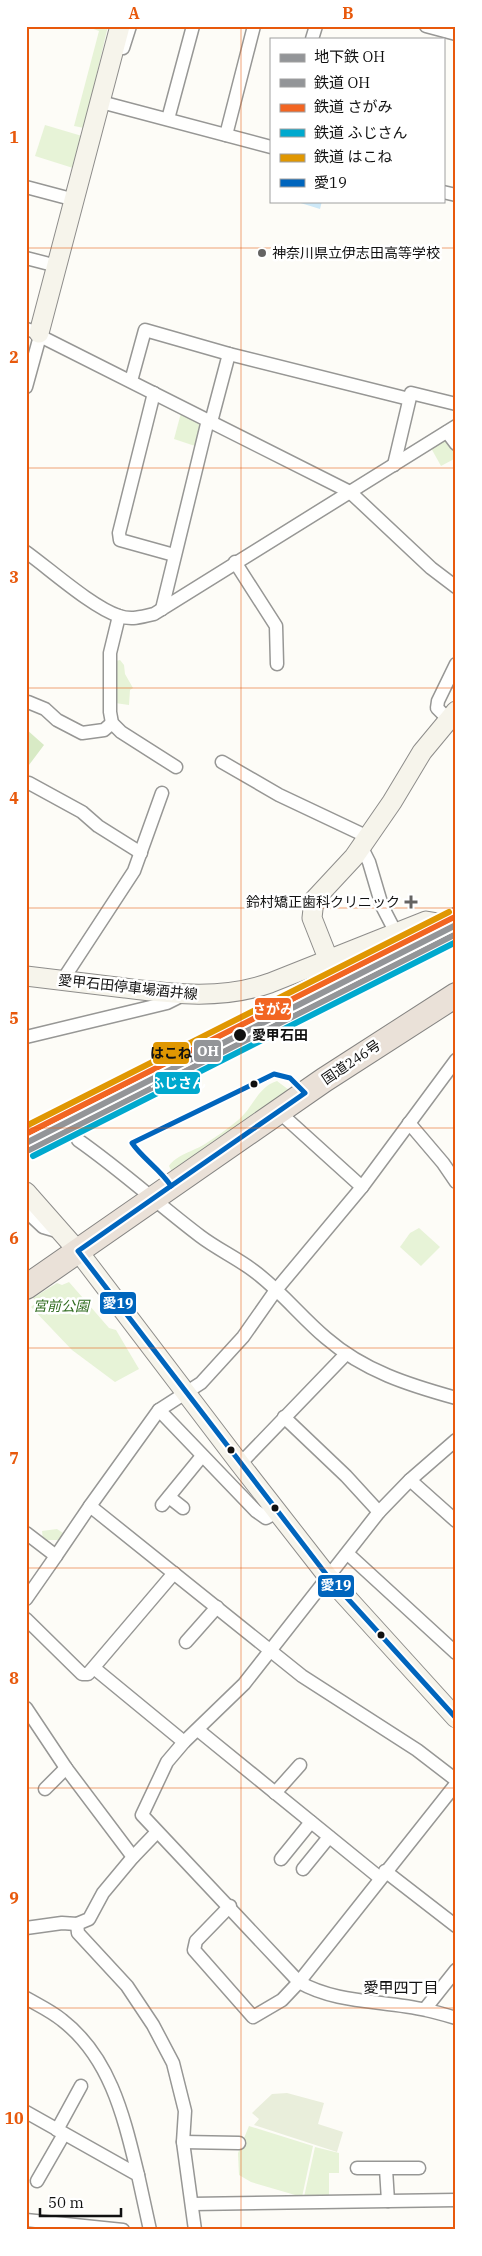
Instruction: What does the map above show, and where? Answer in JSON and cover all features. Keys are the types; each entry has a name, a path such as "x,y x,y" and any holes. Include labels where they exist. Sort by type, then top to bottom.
{"highway":[{"name":"国道246号","path":"26,1287 398,1031 456,995"}],"street":[{"path":"110,67 106,58 111,26"},
{"path":"26,387 35,333 57,266 120,26"},
{"path":"110,67 123,50 130,26"},
{"path":"168,120 193,26"},
{"path":"226,135 254,26"},
{"path":"312,38 316,26"},
{"path":"426,26 456,34"},
{"path":"101,102 270,147"},
{"path":"26,187 74,200"},
{"path":"26,258 57,266"},
{"path":"131,381 145,330 229,354 409,399"},
{"path":"35,333 350,492 431,568 456,587"},
{"path":"162,609 209,421 229,354"},
{"path":"154,393 119,533 120,540 174,555"},
{"path":"394,465 411,393 456,404"},
{"path":"26,552 90,599 119,616 142,617 162,609 452,429 456,444"},
{"path":"235,562 276,626 276,664"},
{"path":"119,616 110,653 110,712 112,723 121,732 176,767"},
{"path":"329,960 312,918 312,904 317,894 343,870 364,842 419,756 452,715 437,708 438,701 456,664"},
{"path":"28,702 45,709 57,720 82,733 104,730 112,723"},
{"path":"222,762 364,842 382,906 396,933"},
{"path":"37,785 82,812 98,826 141,854"},
{"path":"62,980 134,871 162,793"},
{"path":"438,923 456,914"},
{"name":"愛甲石田停車場酒井線","path":"26,976 184,995 222,994 250,989 426,921 438,923 456,930"},
{"path":"26,1037 167,1003 184,995"},
{"path":"26,1599 159,1410 201,1383 243,1337 276,1290 362,1187 408,1122 456,1060"},
{"path":"279,1112 362,1187"},
{"path":"408,1122 456,1182"},
{"path":"78,1140 104,1158 202,1238 254,1271 326,1339 346,1354 367,1367 409,1384 456,1398"},
{"path":"26,1192 78,1251 329,1578 456,1718"},
{"path":"26,1212 43,1227 62,1233"},
{"path":"240,1464 346,1354"},
{"path":"159,1410 256,1511 266,1518 277,1512"},
{"path":"284,1417 346,1476 379,1512"},
{"path":"456,1440 410,1480 379,1512 272,1651 244,1684 184,1742 167,1762 142,1815 230,1906 299,1982 310,1989 343,1998 425,2009 456,2018"},
{"path":"183,1508 165,1501 202,1456"},
{"path":"410,1480 456,1521"},
{"path":"90,1506 302,1676 417,1750 456,1780"},
{"path":"26,1533 56,1556"},
{"path":"348,1554 456,1653"},
{"path":"26,1619 82,1674 88,1674 174,1573"},
{"path":"186,1642 217,1607"},
{"path":"94,1668 184,1742"},
{"path":"27,1710 66,1768 133,1856"},
{"path":"198,1730 329,1837 456,1926"},
{"path":"275,1793 300,1765"},
{"path":"45,1789 66,1768"},
{"path":"230,1906 196,1941 194,1950 254,2017 282,2000 299,1982 456,1784"},
{"path":"286,1855 311,1822"},
{"path":"26,1928 62,1923 77,1924 89,1919 103,1893 133,1856 157,1832"},
{"path":"307,1866 329,1837"},
{"path":"77,1924 78,1933 128,1986 153,2024 172,2063 185,2111 183,2142 195,2230"},
{"path":"425,2009 456,1970"},
{"path":"26,1998 62,2020 80,2036 94,2053 109,2080 123,2112 150,2230"},
{"path":"37,2181 81,2086"},
{"path":"26,2112 138,2175"},
{"path":"183,2142 239,2143"},
{"path":"357,2168 419,2168"},
{"path":"386,2169 388,2201"},
{"path":"192,2204 456,2200"},
{"path":"26,2220 123,2230"}],"green space":[{"path":"108,26 84,128 74,126 99,31 88,27"},
{"path":"45,125 82,136 73,168 35,156"},
{"path":"181,413 198,422 203,430 198,447 174,439"},
{"path":"447,439 456,452 456,458 441,466 431,448"},
{"path":"120,660 124,665 125,674 133,688 130,690 129,705 115,703 116,661"},
{"path":"26,729 44,745 26,769"},
{"path":"277,1081 289,1090 172,1172 169,1166 172,1162 205,1144 233,1124 247,1111 265,1088"},
{"path":"419,1228 440,1247 421,1266 400,1247 410,1233"},
{"name":"宮前公園","path":"69,1282 109,1328 116,1330 139,1369 115,1382 72,1350 31,1307 37,1302 33,1298 57,1283 62,1285"},
{"path":"57,1529 63,1533 59,1540 43,1540 42,1531"},
{"path":"287,2093 324,2103 318,2124 343,2132 337,2152 254,2125 259,2119 252,2113 272,2094"},
{"path":"249,2126 313,2146 302,2197 251,2182 239,2175 238,2153"},
{"path":"315,2147 339,2153 339,2173 329,2173 329,2197 304,2197"}],"water":[{"path":"297,202 322,202 320,209"}],"metro line":[{"name":"OH","path":"26,1143 456,925"}],"rail line":[{"name":"はこね","path":"26,1126 449,912"},
{"name":"さがみ","path":"26,1134 453,918"},
{"name":"OH","path":"29,1150 456,934"},
{"name":"ふじさん","path":"33,1156 456,942"}],"transit line":[{"name":"愛19","path":"274,1074 290,1078 305,1093 171,1186 132,1143 274,1074"},
{"name":"愛19","path":"171,1186 78,1251 329,1578 456,1718"}],"place":[{"name":"神奈川県立伊志田高等学校","path":"262,253"},
{"name":"鈴村矯正歯科クリニック","path":"411,902"},
{"name":"愛甲石田","path":"240,1035"}],"district":[{"name":"愛甲四丁目","path":"401,1988"}]}
